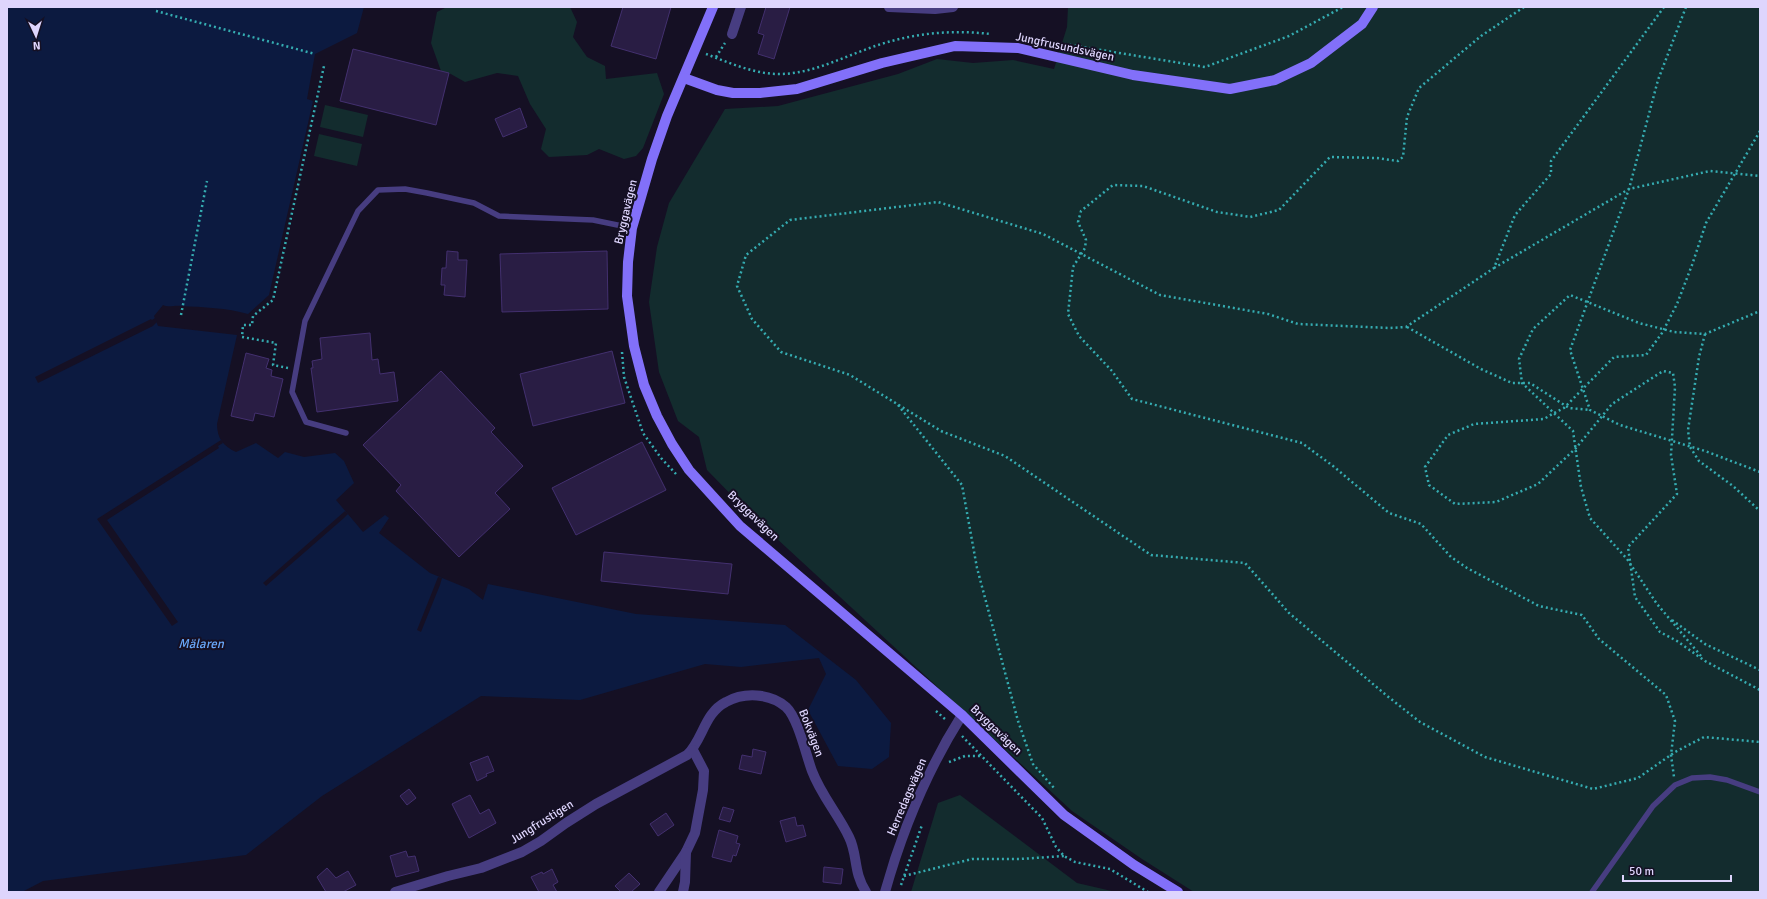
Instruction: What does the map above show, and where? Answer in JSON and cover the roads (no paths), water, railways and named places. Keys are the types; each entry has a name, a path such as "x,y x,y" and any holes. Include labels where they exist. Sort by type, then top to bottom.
{"main road":[{"name":"Bryggavägen","path":"713,7 667,116 652,158 632,228 628,262 627,296 634,346 644,386 657,416 672,444 689,470 740,526 962,715 1064,815 1134,865 1178,892"},
{"name":"Jungfrusundsvägen","path":"684,78 733,94 797,89 882,63 955,46 1018,48 1133,75 1230,89 1275,80 1311,63 1362,24 1373,7"}],"street":[{"path":"732,34 741,7"},
{"path":"890,7 935,9 953,7"},
{"name":"Bokvägen","path":"693,750 707,720 725,702 739,697 753,695 770,698 787,707 796,726 817,785 850,838 858,878 866,892"},
{"name":"Herredagsvägen","path":"885,892 910,820 933,766 962,715"},
{"path":"659,892 686,852 695,833 703,790 704,771 693,750"},
{"name":"Jungfrustigen","path":"395,892 481,868 522,852 596,804 687,755 693,750"},
{"path":"683,892 685,882 686,852"}],"lane":[{"path":"346,433 306,422 292,392 305,320 358,211 378,190 405,189 474,203 499,216 593,220 632,228"},
{"path":"1592,892 1653,806 1675,785 1692,778 1710,777 1727,780 1760,792"}],"water":[{"name":"Mälaren","path":"7,7 364,7 357,33 315,54 307,99 313,101 269,295 248,314 215,308 163,305 154,316 158,326 237,335 217,424 218,433 224,444 236,452 256,443 278,458 285,452 304,457 335,453 344,461 354,483 336,500 363,532 385,515 389,518 379,533 430,573 469,589 483,600 488,584 636,614 785,625 856,680 891,723 889,757 872,769 838,766 808,710 826,674 819,658 741,667 705,664 580,700 481,696 322,796 246,855 43,881 22,892 7,892"}]}
